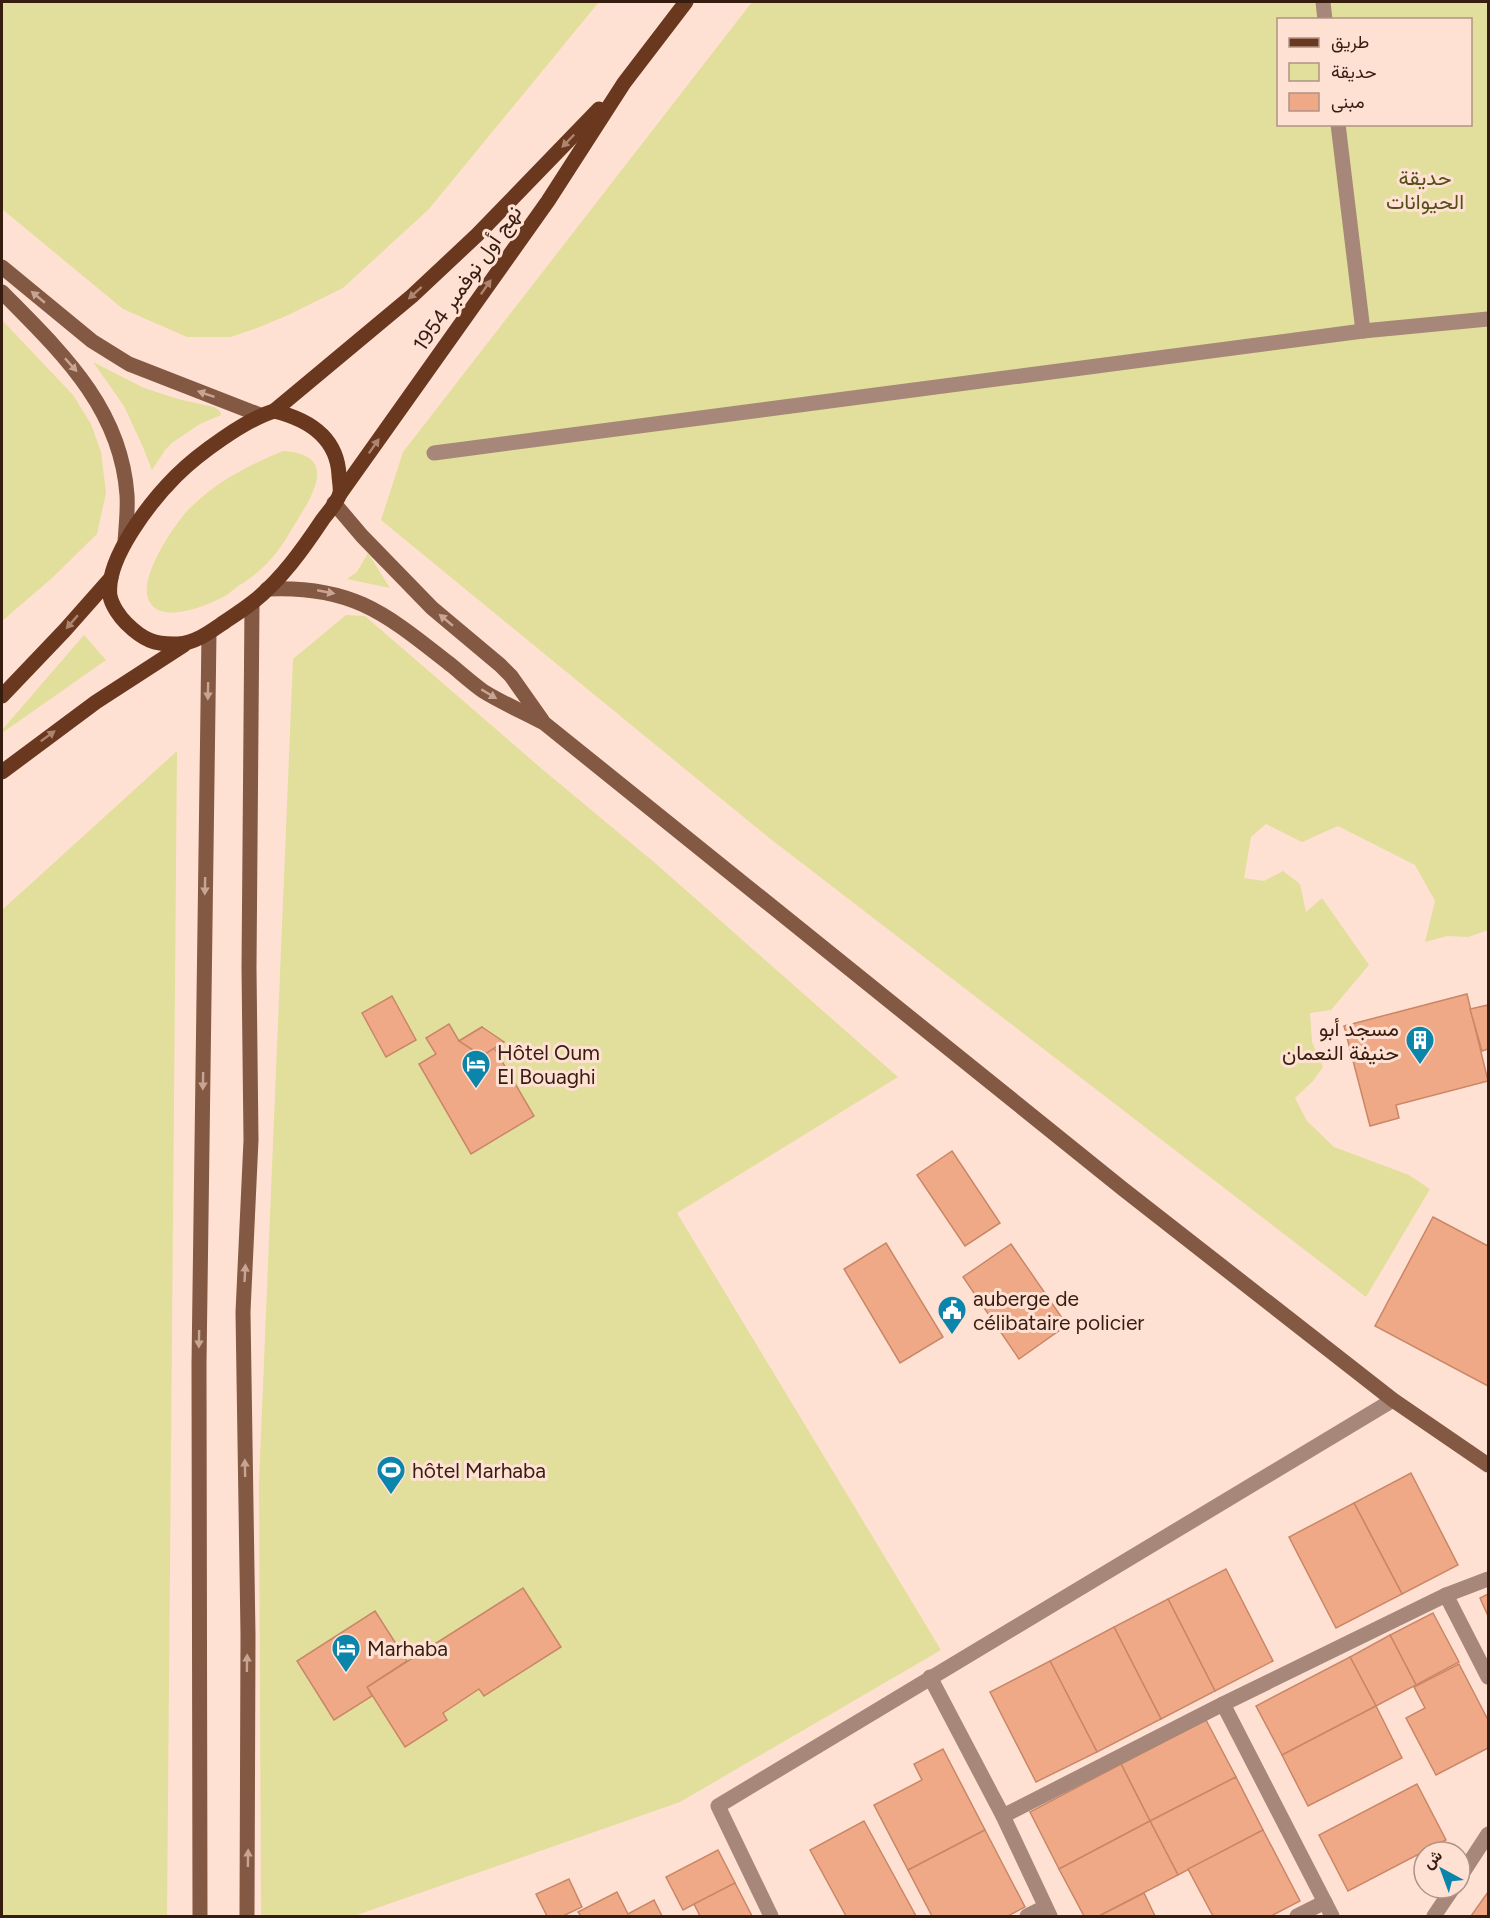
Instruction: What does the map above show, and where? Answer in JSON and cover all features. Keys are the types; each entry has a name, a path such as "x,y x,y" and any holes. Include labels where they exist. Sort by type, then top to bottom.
{"main road":[{"name":"نهج أول نوفمبر 1954","path":"186,644 209,633 252,603 296,557 548,201 624,84 686,2"},
{"name":"نهج أول نوفمبر 1954","path":"111,578 125,542 177,476 219,443 267,413 412,296 477,235 624,84"},
{"path":"2,267 92,341 129,364 267,413 293,416 316,429 327,441 339,468 337,499 362,536 432,608 511,676 544,723"},
{"path":"2,292 76,370 102,408 119,450 127,495 125,542"},
{"path":"111,578 110,598 120,616 131,628 145,640 164,645 186,644"},
{"path":"2,696 111,578"},
{"path":"267,589 290,588 334,594 376,610 395,622 484,691 544,723 1124,1189 1393,1400 1488,1465"},
{"path":"247,1917 248,1635 243,1312 251,1140 249,945 252,603"},
{"path":"200,1917 199,1364 209,633"},
{"path":"2,772 96,702 186,644"}],"street":[{"path":"1323,2 1325,18"},
{"path":"1338,126 1363,331"},
{"path":"434,453 1363,331 1488,319"},
{"path":"771,1917 718,1806 1393,1400"},
{"path":"1004,1816 1223,1704 1446,1595 1488,1579"},
{"path":"1446,1595 1488,1677"},
{"path":"930,1677 1004,1816 1048,1912 1027,1917"},
{"path":"1223,1704 1332,1917"},
{"path":"1472,1859 1488,1834"},
{"path":"1434,1917 1445,1900"},
{"path":"1297,1917 1325,1902"}],"green space":[{"path":"2,2 599,2 429,209 343,288 286,316 231,337 187,337 123,309 2,209"},
{"name":"حديقة الحيوانات","path":"752,2 1488,2 1488,930 1468,937 1447,936 1425,942 1435,901 1415,865 1338,826 1302,842 1266,824 1251,837 1244,878 1264,881 1283,871 1300,884 1306,912 1322,898 1369,965 1331,1010 1310,1013 1312,1042 1323,1067 1313,1081 1295,1098 1307,1121 1334,1147 1409,1175 1430,1189 1366,1297 768,837 381,520 403,452"},
{"path":"2,320 73,395 91,424 101,452 106,493 97,534 52,578 2,621"},
{"path":"93,362 144,388 214,407 220,411 221,415 200,424 173,442 152,470 124,406"},
{"path":"283,451 300,454 310,459 316,466 317,475 311,497 274,555 251,578 227,595 212,602 184,611 165,612 157,609 151,604 147,595 147,583 157,556 187,511 220,483"},
{"path":"368,553 390,588 347,579 357,572"},
{"path":"346,615 365,616 655,863 898,1077 677,1213 941,1650 680,1802 354,1916 261,1916 259,1482 293,659"},
{"path":"84,635 106,660 2,733 2,730"},
{"path":"177,751 167,1916 2,1916 2,910"}],"building":[{"name":"مسجد أبو حنيفة النعمان","path":"1467,994 1488,1081 1396,1105 1399,1118 1370,1126 1344,1026"},
{"path":"392,996 416,1040 386,1057 362,1013"},
{"path":"1488,1005 1488,1049 1482,1051 1470,1009"},
{"name":"Hôtel Oum El Bouaghi","path":"449,1024 459,1041 482,1027 534,1116 471,1154 419,1064 436,1054 426,1038"},
{"name":"Hôtel Oum El Bouaghi","path":"482,1027 504,1042 482,1056 459,1041"},
{"path":"952,1151 1000,1223 965,1246 917,1175"},
{"path":"1433,1217 1488,1246 1488,1386 1375,1326"},
{"path":"886,1243 943,1337 900,1363 844,1269"},
{"path":"1011,1244 1067,1325 1019,1359 963,1277"},
{"path":"1411,1473 1458,1565 1402,1594 1354,1503"},
{"path":"1354,1503 1402,1594 1336,1628 1289,1537"},
{"path":"1226,1569 1273,1661 1215,1691 1168,1599"},
{"path":"523,1588 561,1647 484,1696 479,1689 443,1713 447,1720 405,1747 367,1687"},
{"path":"1488,1594 1488,1616 1480,1598"},
{"path":"1168,1599 1215,1691 1161,1719 1114,1627"},
{"name":"Marhaba","path":"375,1611 407,1661 367,1687 372,1696 334,1720 297,1661"},
{"path":"1433,1613 1459,1662 1416,1685 1390,1635"},
{"path":"1114,1627 1161,1719 1097,1752 1050,1661"},
{"path":"1390,1635 1416,1685 1376,1706 1350,1657"},
{"path":"1350,1657 1376,1706 1282,1755 1256,1706"},
{"path":"1050,1661 1097,1752 1036,1782 990,1692"},
{"path":"1459,1664 1488,1720 1488,1748 1436,1775 1406,1718 1425,1708 1414,1687"},
{"path":"1376,1706 1402,1758 1308,1806 1282,1755"},
{"path":"1206,1720 1236,1777 1150,1821 1121,1764"},
{"path":"943,1749 985,1830 908,1870 874,1805 922,1780 914,1764"},
{"path":"1121,1764 1150,1821 1059,1869 1030,1812"},
{"path":"1236,1777 1263,1830 1178,1875 1150,1821"},
{"path":"1417,1784 1446,1840 1412,1840 1412,1858 1348,1891 1319,1835"},
{"path":"864,1821 916,1916 846,1916 810,1850"},
{"path":"1150,1821 1178,1875 1099,1916 1084,1916 1059,1869"},
{"path":"985,1830 1025,1907 1008,1916 932,1916 908,1870"},
{"path":"1263,1830 1300,1901 1271,1916 1213,1916 1188,1869"},
{"path":"718,1850 735,1883 683,1910 666,1877"},
{"path":"569,1879 582,1907 563,1916 547,1916 536,1894"},
{"path":"735,1883 752,1916 700,1916 694,1904"},
{"path":"617,1892 628,1914 654,1900 662,1916 581,1916 578,1912"},
{"path":"1488,1892 1488,1916 1471,1916"},
{"path":"1144,1893 1155,1916 1099,1916"}],"place":[{"name":"مسجد أبو حنيفة النعمان","path":"1420,1066"},
{"name":"Hôtel Oum El Bouaghi","path":"476,1090"},
{"name":"auberge de célibataire policier","path":"952,1336"},
{"name":"hôtel Marhaba","path":"391,1496"},
{"name":"Marhaba","path":"346,1674"}]}
